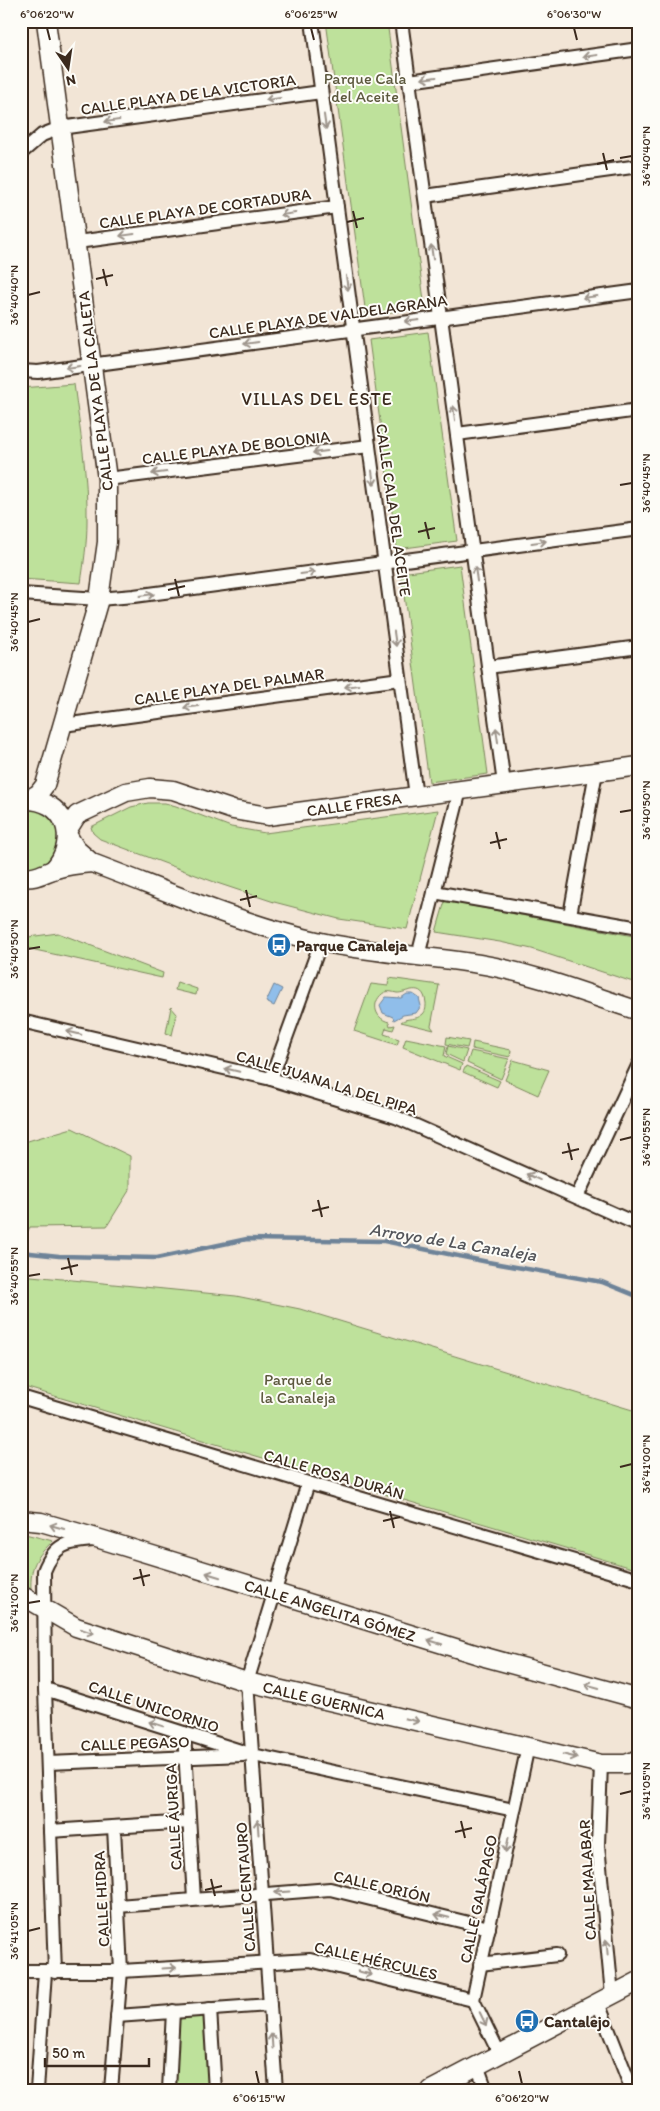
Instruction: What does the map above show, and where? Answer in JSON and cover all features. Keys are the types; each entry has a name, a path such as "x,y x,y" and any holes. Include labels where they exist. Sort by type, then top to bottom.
{"street":[{"name":"CALLE PLAYA DE LA CALETA","path":"45,785 98,599 107,542 107,479 77,242 46,21"},
{"name":"CALLE CALA DEL ACEITE","path":"312,21 416,796"},
{"path":"401,21 504,784"},
{"path":"409,81 639,49"},
{"name":"CALLE PLAYA DE LA VICTORIA","path":"21,153 42,135 60,128 321,92"},
{"path":"425,196 639,166"},
{"name":"CALLE PLAYA DE CORTADURA","path":"77,242 337,207"},
{"name":"CALLE PLAYA DE VALDELAGRANA","path":"21,371 38,372 639,291"},
{"path":"457,434 639,410"},
{"name":"CALLE PLAYA DE BOLONIA","path":"107,479 369,446"},
{"path":"21,594 98,599 134,596 639,529"},
{"path":"488,667 639,647"},
{"name":"CALLE PLAYA DEL PALMAR","path":"63,725 400,679"},
{"name":"CALLE FRESA","path":"77,815 126,792 150,788 173,790 233,810 268,816 639,766"},
{"path":"570,915 596,772"},
{"path":"24,800 38,794 45,785"},
{"path":"45,785 46,797 76,849 92,863 236,917 321,942 479,964 515,972 639,1011"},
{"path":"418,956 460,790"},
{"path":"24,800 46,804 67,815 77,815 68,833 67,848 62,860 53,870"},
{"path":"21,877 42,876 53,870 72,865 92,863"},
{"path":"434,892 639,928"},
{"path":"271,1079 321,942"},
{"name":"CALLE JUANA LA DEL PIPA","path":"21,1020 271,1079 396,1117 639,1224"},
{"path":"578,1197 639,1064"},
{"name":"CALLE ROSA DURÁN","path":"21,1397 308,1484 639,1580"},
{"path":"247,1682 308,1484"},
{"name":"CALLE ANGELITA GÓMEZ","path":"21,1520 41,1522 100,1539 274,1594 485,1657 639,1699"},
{"path":"37,2090 50,1972 50,1830 45,1688 44,1570 49,1558 56,1549 70,1542 100,1539"},
{"name":"CALLE GUERNICA","path":"21,1595 76,1627 247,1682 601,1764 626,1764 639,1759"},
{"name":"CALLE CENTAURO","path":"247,1682 276,2090"},
{"name":"CALLE UNICORNIO","path":"45,1688 253,1755"},
{"name":"CALLE ÁURIGA","path":"184,1733 194,1899"},
{"name":"CALLE GALÁPAGO","path":"473,2000 528,1746"},
{"path":"253,1755 514,1810"},
{"name":"CALLE PEGASO","path":"48,1763 253,1755"},
{"name":"CALLE MALABAR","path":"601,1764 598,1845 605,1999 632,2090"},
{"path":"50,1830 189,1822"},
{"name":"CALLE HIDRA","path":"111,2090 121,1971 114,1826"},
{"name":"CALLE ORIÓN","path":"118,1906 330,1889 489,1928"},
{"path":"480,1964 558,1955"},
{"name":"CALLE HÉRCULES","path":"21,1971 121,1971 310,1960 473,2000"},
{"path":"431,2090 639,1981"},
{"path":"473,2000 499,2053"},
{"path":"117,2016 270,2004"},
{"path":"210,2009 215,2090"},
{"path":"169,2090 173,2011"},
{"path":"478,2065 486,2090"}],"green space":[{"name":"Parque Cala del Aceite","path":"326,21 387,21 425,308 366,315"},
{"path":"428,332 457,541 397,549 369,340"},
{"path":"74,384 83,453 87,505 81,583 21,579 21,388"},
{"path":"460,565 488,774 429,782 401,573"},
{"path":"148,803 165,803 231,827 265,833 438,810 407,929 339,919 274,902 217,883 100,839 93,833 91,827 131,807"},
{"path":"32,808 47,815 53,821 60,835 60,842 52,858 44,866 35,869 21,869 21,810"},
{"path":"445,901 639,937 639,984 532,949 436,932"},
{"path":"58,933 163,973 162,978 26,948 27,940 21,938"},
{"path":"389,978 439,985 431,1026 434,1030 401,1022 424,1013 426,1003 424,996 418,990 413,990 400,993 385,992 377,999 377,1013 389,1022 390,1026 395,1025 393,1030 386,1028 384,1034 399,1039 397,1045 354,1031 371,984 388,986"},
{"path":"177,982 197,989 196,995 175,990"},
{"path":"171,1007 177,1014 172,1035 166,1033"},
{"path":"447,1037 469,1041 467,1048 446,1044"},
{"path":"406,1038 446,1046 444,1056 462,1064 460,1070 403,1047"},
{"path":"473,1042 511,1050 510,1057 472,1049"},
{"path":"448,1046 467,1050 463,1062 446,1054"},
{"path":"471,1051 509,1059 501,1079 467,1063"},
{"path":"513,1060 549,1070 538,1095 505,1080"},
{"path":"466,1066 500,1081 497,1087 463,1072"},
{"path":"72,1128 130,1156 130,1189 107,1226 30,1227 21,1244 21,1143"},
{"name":"Parque de la Canaleja","path":"21,1275 236,1296 300,1309 639,1412 639,1570 21,1386"},
{"path":"21,1533 53,1541 35,1562 31,1590 21,1584"},
{"path":"210,2009 215,2090 169,2090 173,2011"}],"water":[{"path":"274,985 282,989 274,1006 266,1002"},
{"path":"407,994 413,994 419,998 421,1006 416,1013 403,1015 394,1020 393,1017 383,1013 380,1005 386,997 401,998"}],"waterway":[{"name":"Arroyo de La Canaleja","path":"21,1252 59,1256 157,1258 247,1239 384,1241 602,1282 639,1297"}],"place":[{"name":"Parque Canaleja","path":"279,945"},
{"name":"Cantalejo","path":"527,2021"}],"district":[{"name":"VILLAS DEL ESTE","path":"317,399"}]}
